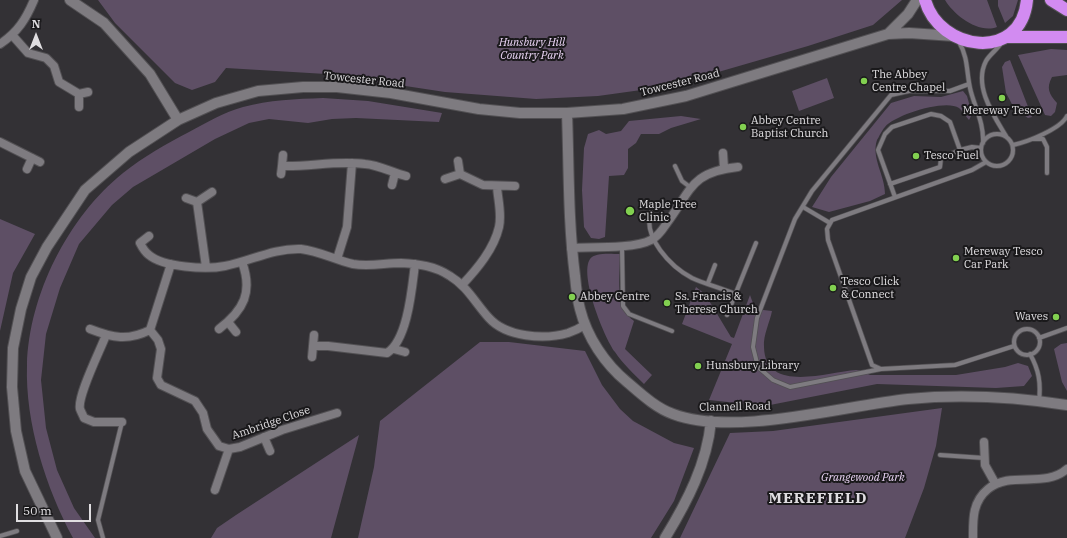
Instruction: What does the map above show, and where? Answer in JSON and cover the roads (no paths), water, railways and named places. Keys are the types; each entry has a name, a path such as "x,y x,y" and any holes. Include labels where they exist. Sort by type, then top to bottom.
{"highway":[{"path":"925,0 938,22 955,36 976,43 995,42 1006,38 1067,37"},
{"path":"1006,38 1020,21 1027,0"},
{"path":"1051,0 1067,10"}],"street":[{"path":"0,44 13,36 26,20 34,0"},
{"path":"70,0 104,23 150,74 178,120"},
{"name":"Towcester Road","path":"888,34 908,14 918,0"},
{"name":"Towcester Road","path":"57,538 25,471 16,431 12,387 13,348 21,309 31,277 46,247 85,190 129,152 178,120 216,103 258,91 303,87 337,87 391,93 479,109 520,113 567,113 624,109 686,96 888,34 909,33 955,36"},
{"path":"13,36 28,53 46,58 54,66 59,82 79,94 88,92"},
{"path":"79,94 79,107"},
{"name":"Clannell Road","path":"567,113 571,248 579,308 585,325 596,347 618,374 644,396 671,413 693,420 749,421 788,417 909,399 974,396 1039,401 1067,405"},
{"path":"0,142 40,162"},
{"path":"723,153 724,168"},
{"path":"283,155 282,170 326,162 352,163 367,164 406,176"},
{"path":"27,169 32,158"},
{"path":"458,162 460,174"},
{"path":"337,259 347,228 352,163"},
{"path":"571,248 622,246 650,241 660,233 674,214 690,187 702,176 724,168 738,167"},
{"path":"392,185 395,173"},
{"path":"445,179 460,174 482,185 497,187 515,186"},
{"path":"462,285 480,264 499,227 500,209 497,187"},
{"path":"197,202 212,192"},
{"path":"186,198 197,202"},
{"path":"197,202 206,267"},
{"path":"132,248 149,236"},
{"path":"140,243 149,255 161,262 206,267 224,266 242,262 266,253 284,250 301,250 320,253 352,264 368,266 394,263 415,264 431,267 450,276 462,285 490,319 504,329 523,334 546,335 568,333 585,325"},
{"path":"219,329 228,322 242,306 247,290 247,276 242,262"},
{"path":"90,329 106,335 124,338 137,336 150,330 171,264"},
{"path":"313,346 328,346 387,353 394,348 408,310 415,264"},
{"path":"228,322 236,332"},
{"name":"Ambridge Close","path":"150,330 158,340 161,348 157,378 161,385 195,401 203,412 207,430 212,439 219,446 228,449 240,447 264,437 337,412"},
{"path":"106,335 98,358 85,382 80,409 84,418 94,422 122,422"},
{"path":"312,357 314,335"},
{"path":"394,348 405,352"},
{"path":"665,538 688,498 699,474 706,454 711,421"},
{"path":"264,437 270,451"},
{"path":"984,442 985,465 995,483"},
{"path":"215,490 228,449"},
{"path":"973,538 975,508 980,498 995,483 1005,480 1045,479 1054,477 1067,469"}],"lane":[{"path":"955,36 967,60 969,84 984,132 981,148 983,158 986,162 996,166 1006,164 1013,155 1013,145 990,108 984,92 982,80 983,67 986,60 1006,38"},
{"path":"969,84 950,91 909,91 891,95 812,191 795,219 757,318 754,347 758,367 773,380 790,387 881,369 955,365 1014,346"},
{"path":"895,197 878,150 885,134 892,127 931,114 941,116 950,122 960,150"},
{"path":"1013,145 1031,139 1058,125 1064,121 1067,116"},
{"path":"983,143 993,135 1006,136"},
{"path":"1031,139 1043,139 1047,147 1047,173"},
{"path":"890,184 940,168 940,158 960,150 972,147 981,148"},
{"path":"881,369 872,365 865,348 828,240 827,229 830,223 841,216 980,167 986,162"},
{"path":"675,166 682,181 690,187"},
{"path":"803,207 830,223"},
{"path":"651,212 648,221 653,238 674,265 692,277 735,294"},
{"path":"727,315 756,243"},
{"path":"622,246 622,306 629,314 672,331"},
{"path":"708,284 715,265"},
{"path":"1039,338 1067,328"},
{"path":"1022,329 1034,331 1039,338 1039,346 1030,354 1019,352 1014,346 1013,342 1016,334 1022,329"},
{"path":"1030,354 1039,372 1039,401"},
{"path":"103,538 98,520 122,422"},
{"path":"940,455 984,458"},
{"path":"0,536 17,531"}],"place":[{"name":"The Abbey Centre Chapel","path":"864,81"},
{"name":"Mereway Tesco","path":"1002,98"},
{"name":"Abbey Centre Baptist Church","path":"743,127"},
{"name":"Tesco Fuel","path":"916,156"},
{"name":"Maple Tree Clinic","path":"630,211"},
{"name":"Mereway Tesco Car Park","path":"956,258"},
{"name":"Tesco Click & Connect","path":"833,288"},
{"name":"Abbey Centre","path":"572,297"},
{"name":"Ss. Francis & Therese Church","path":"667,303"},
{"name":"Waves","path":"1056,317"},
{"name":"Hunsbury Library","path":"698,366"}],"district":[{"name":"MEREFIELD","path":"818,499"}],"park label":[{"name":"Hunsbury Hill Country Park","path":"532,49"},
{"name":"Grangewood Park","path":"863,478"}]}
